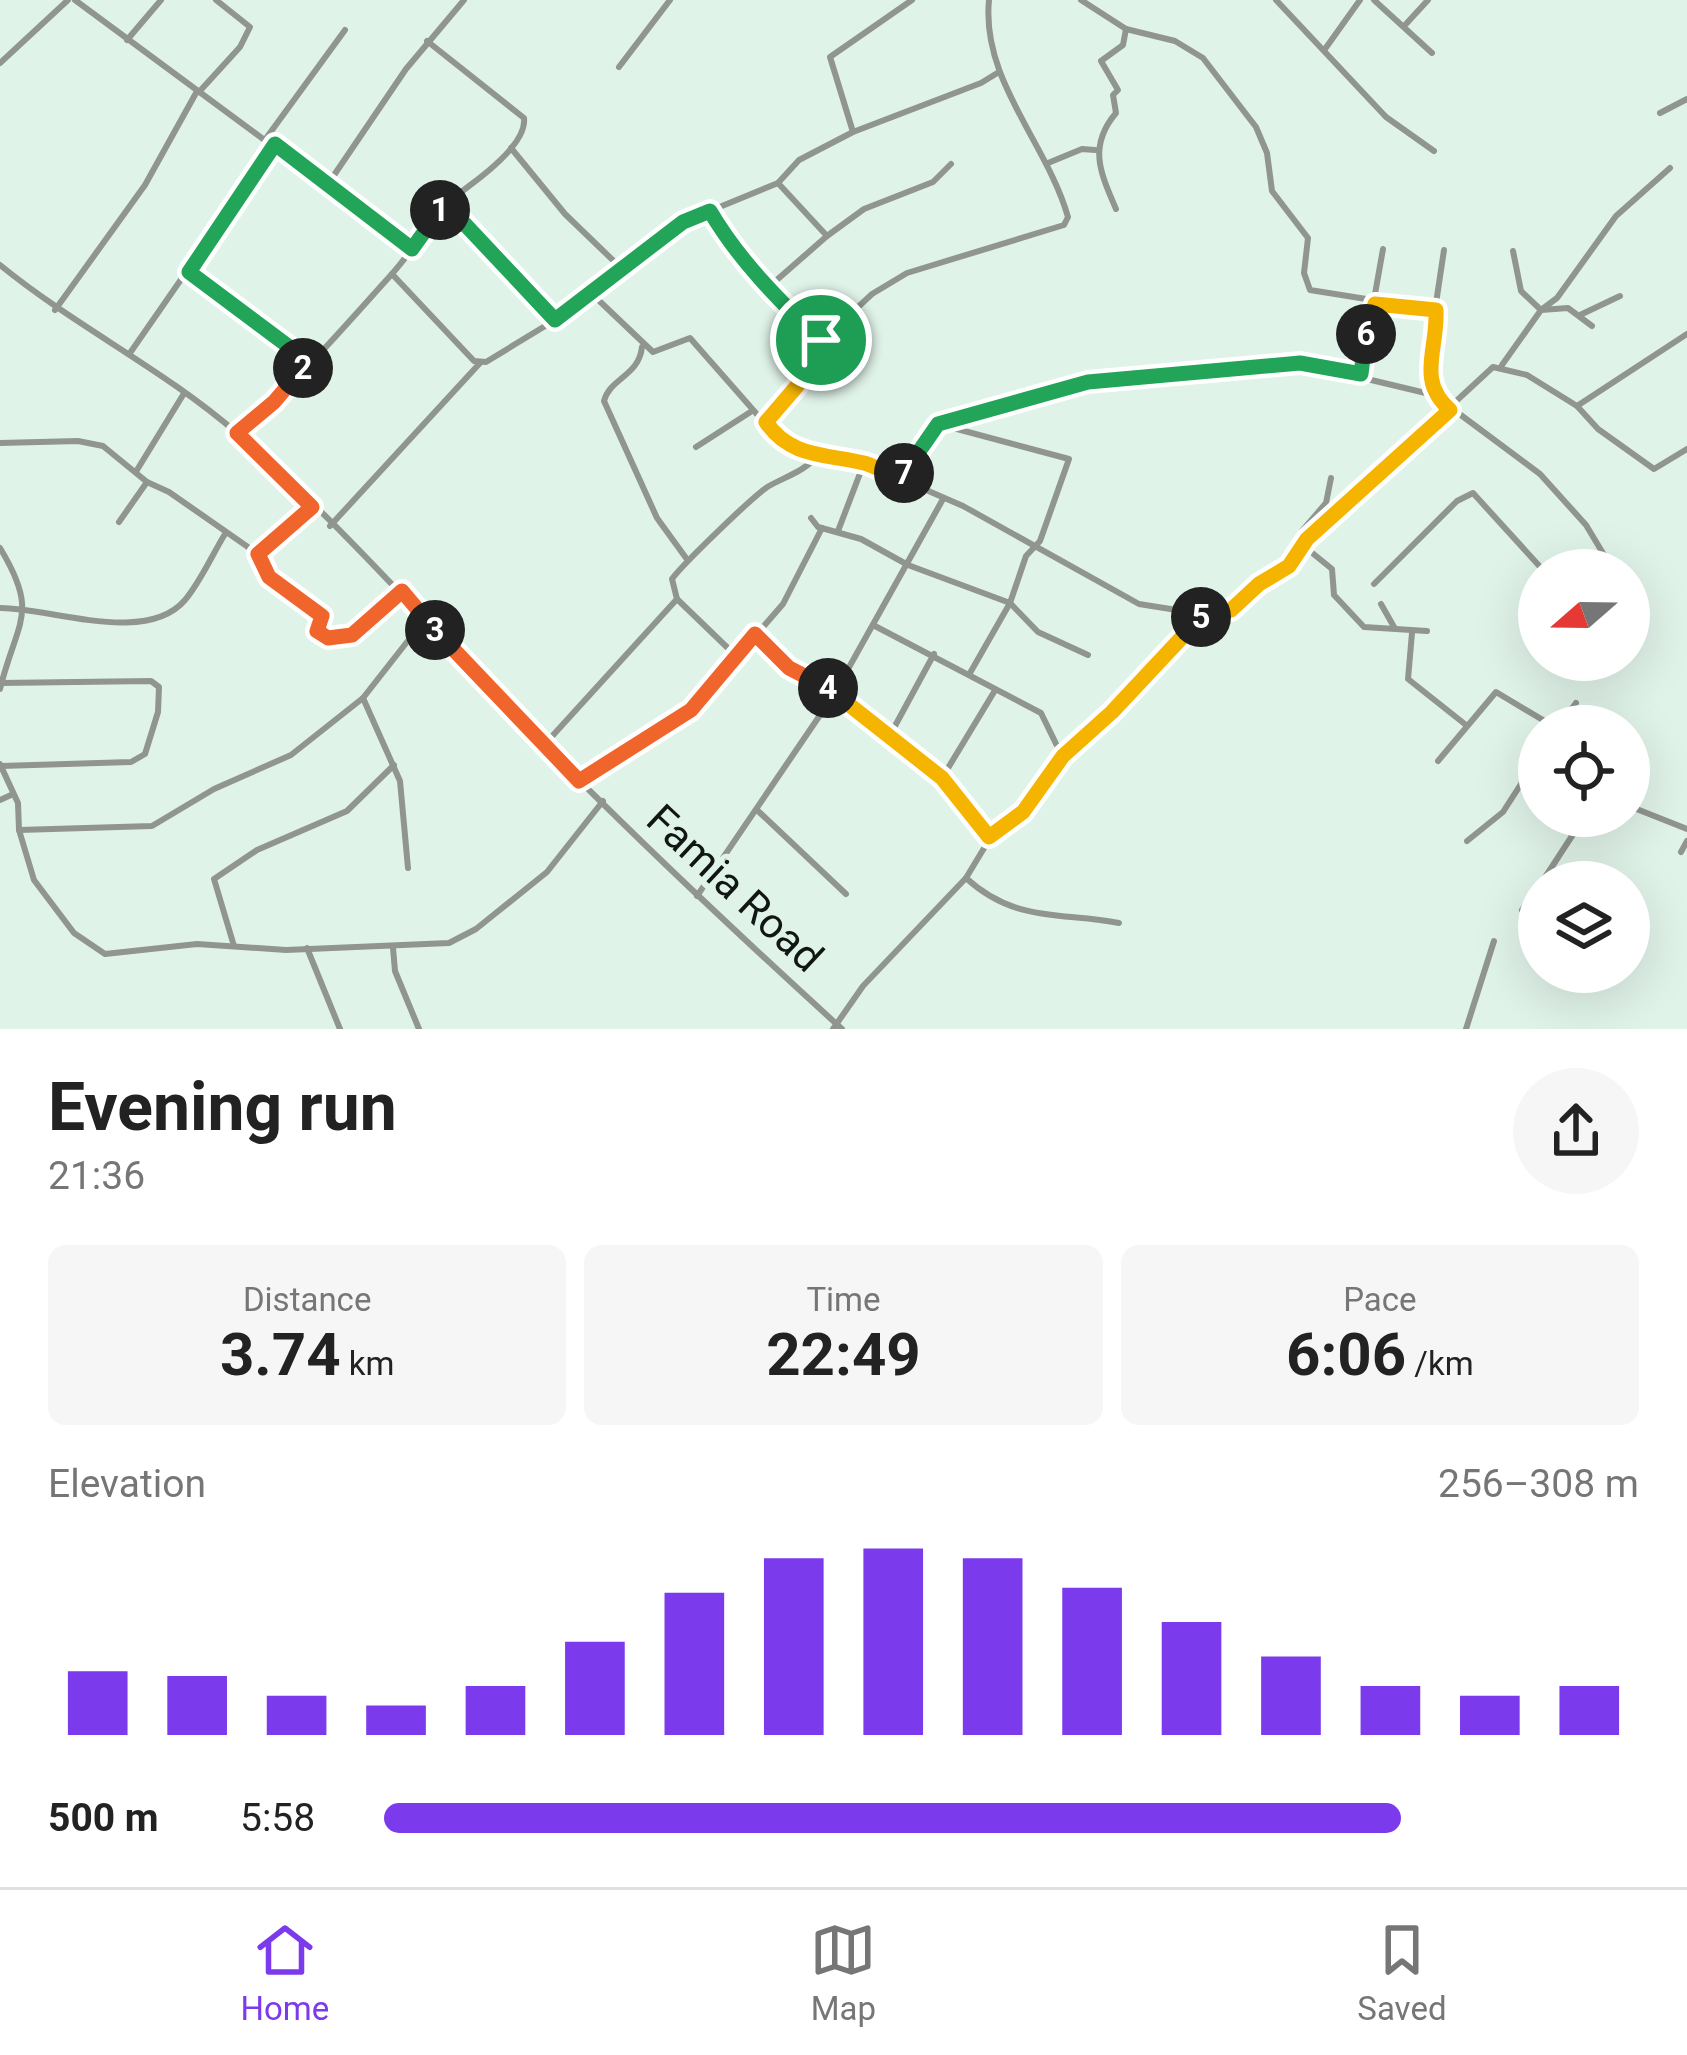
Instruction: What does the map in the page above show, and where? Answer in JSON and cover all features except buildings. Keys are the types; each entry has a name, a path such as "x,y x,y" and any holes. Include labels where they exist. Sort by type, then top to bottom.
{"street":[{"path":"0,63 71,0 267,137 374,225 412,249"},
{"path":"127,40 161,0"},
{"path":"55,310 145,185 198,92 240,46 250,27 216,0"},
{"path":"328,184 427,41 464,0"},
{"path":"619,67 670,0"},
{"path":"853,132 830,57 912,0"},
{"path":"766,422 797,386 821,340 872,294 907,273 1064,225 1066,209 1048,163 999,72 988,29 989,0"},
{"path":"1081,0 1106,6 1126,29 1175,41 1203,58 1225,81 1256,127 1281,207 1308,238 1304,273 1310,290 1375,304 1436,310"},
{"path":"1276,0 1386,117 1434,151"},
{"path":"1325,49 1360,0"},
{"path":"1374,0 1406,24 1432,53"},
{"path":"1406,24 1428,0"},
{"path":"1116,209 1095,151 1103,128 1116,113 1113,95 1118,89 1101,61 1123,46 1126,29"},
{"path":"267,137 345,30"},
{"path":"237,433 274,402 392,274 445,203 523,132 524,118 427,41"},
{"path":"330,526 480,363 495,359 555,320 683,222 778,183 800,160 853,132 999,72"},
{"path":"1660,113 1687,99"},
{"path":"130,354 275,144"},
{"path":"510,147 565,214 622,269"},
{"path":"1048,163 1082,149 1095,151"},
{"path":"771,285 864,209 933,182 951,164"},
{"path":"591,293 642,344 659,352 690,338 776,436 818,455 864,463 984,516 1034,550 1139,604 1205,614 1234,608 1259,584 1289,566 1492,367 1518,349 1541,310 1557,298 1633,197 1670,168"},
{"path":"778,183 826,236"},
{"path":"445,203 555,320"},
{"path":"710,211 739,259 771,285 821,340"},
{"path":"1361,374 1383,249"},
{"path":"1434,395 1429,365 1444,250"},
{"path":"1513,251 1521,291 1541,310 1568,308 1592,326"},
{"name":"Famia Road","path":"0,266 55,310 130,354 237,433 402,591 579,781 837,1027"},
{"path":"189,272 308,361"},
{"path":"392,274 480,363"},
{"path":"1580,316 1620,296"},
{"path":"1577,406 1687,334"},
{"path":"642,344 639,365 608,390 604,401 658,518 686,558"},
{"path":"901,478 938,424 1022,397 1158,372 1300,363 1434,395 1540,474 1586,525 1600,549"},
{"path":"1492,367 1527,374 1577,406 1598,429 1654,470 1687,449"},
{"path":"137,470 183,394"},
{"path":"696,447 752,411"},
{"path":"938,424 1066,456 1068,469 1034,550 1026,556 1010,604 970,673"},
{"path":"0,443 88,442 137,470 147,482 170,491 258,554 269,577 322,616 317,631 328,638 352,635 402,591"},
{"path":"734,654 677,599 672,579 686,558 720,535 769,486 808,466 818,455"},
{"path":"838,531 864,463"},
{"path":"1331,478 1326,503 1304,525 1305,547 1332,569 1334,595 1356,622 1412,633 1427,631"},
{"path":"119,522 147,482"},
{"path":"1374,584 1457,501 1473,493 1524,549"},
{"path":"697,896 833,696 943,500"},
{"path":"258,554 312,507"},
{"path":"811,518 822,528 1010,604 1038,632 1088,655"},
{"path":"579,781 691,710 796,585 822,528"},
{"path":"0,608 87,622 164,614 184,601 225,534"},
{"path":"0,548 20,574 23,612 0,685 151,681 159,687 158,712 145,754 131,762 0,765 18,803 19,830 34,880 94,951 449,944 476,929 547,872 603,801"},
{"path":"545,744 677,599"},
{"path":"1381,604 1395,629"},
{"path":"837,1027 863,986 966,878 990,836 1023,812 1074,738 1112,712 1170,645 1205,614"},
{"path":"19,830 152,826 214,789 291,755 363,698 424,619"},
{"path":"873,625 1041,713 1063,756"},
{"path":"1412,633 1408,680 1466,725"},
{"path":"755,634 789,668 942,778 990,836"},
{"path":"889,737 934,654"},
{"path":"942,778 994,692"},
{"path":"1438,761 1496,692 1519,705"},
{"path":"363,698 394,765 406,806 408,868"},
{"path":"234,946 214,879 257,850 347,811 394,765"},
{"path":"1467,841 1503,812 1518,788"},
{"path":"0,800 11,795"},
{"path":"757,810 846,894"},
{"path":"1650,814 1687,829"},
{"path":"1682,851 1687,841"},
{"path":"966,878 982,893 1054,919 1118,923"},
{"path":"1466,1029 1494,941"},
{"path":"307,948 340,1029"},
{"path":"393,948 395,971 419,1029"}],"route":[{"path":"275,144 374,225 412,249 445,203 509,277 555,320 683,222 710,211 739,259 771,285 794,316 821,340 797,386 766,422 776,436 799,451 864,463 901,478 938,424 1022,397 1059,394 1088,382 1286,363 1361,374 1375,304 1436,310 1430,383 1434,395 1450,410 1307,539 1289,566 1259,584 1231,610 1205,614 1170,645 1140,683 1063,756 1023,812 989,837 942,778 851,711 832,691 789,668 755,634 691,710 579,781 402,591 352,635 328,638 317,631 322,616 269,577 258,554 312,507 237,433 274,402 308,361 189,272 275,144"}]}
